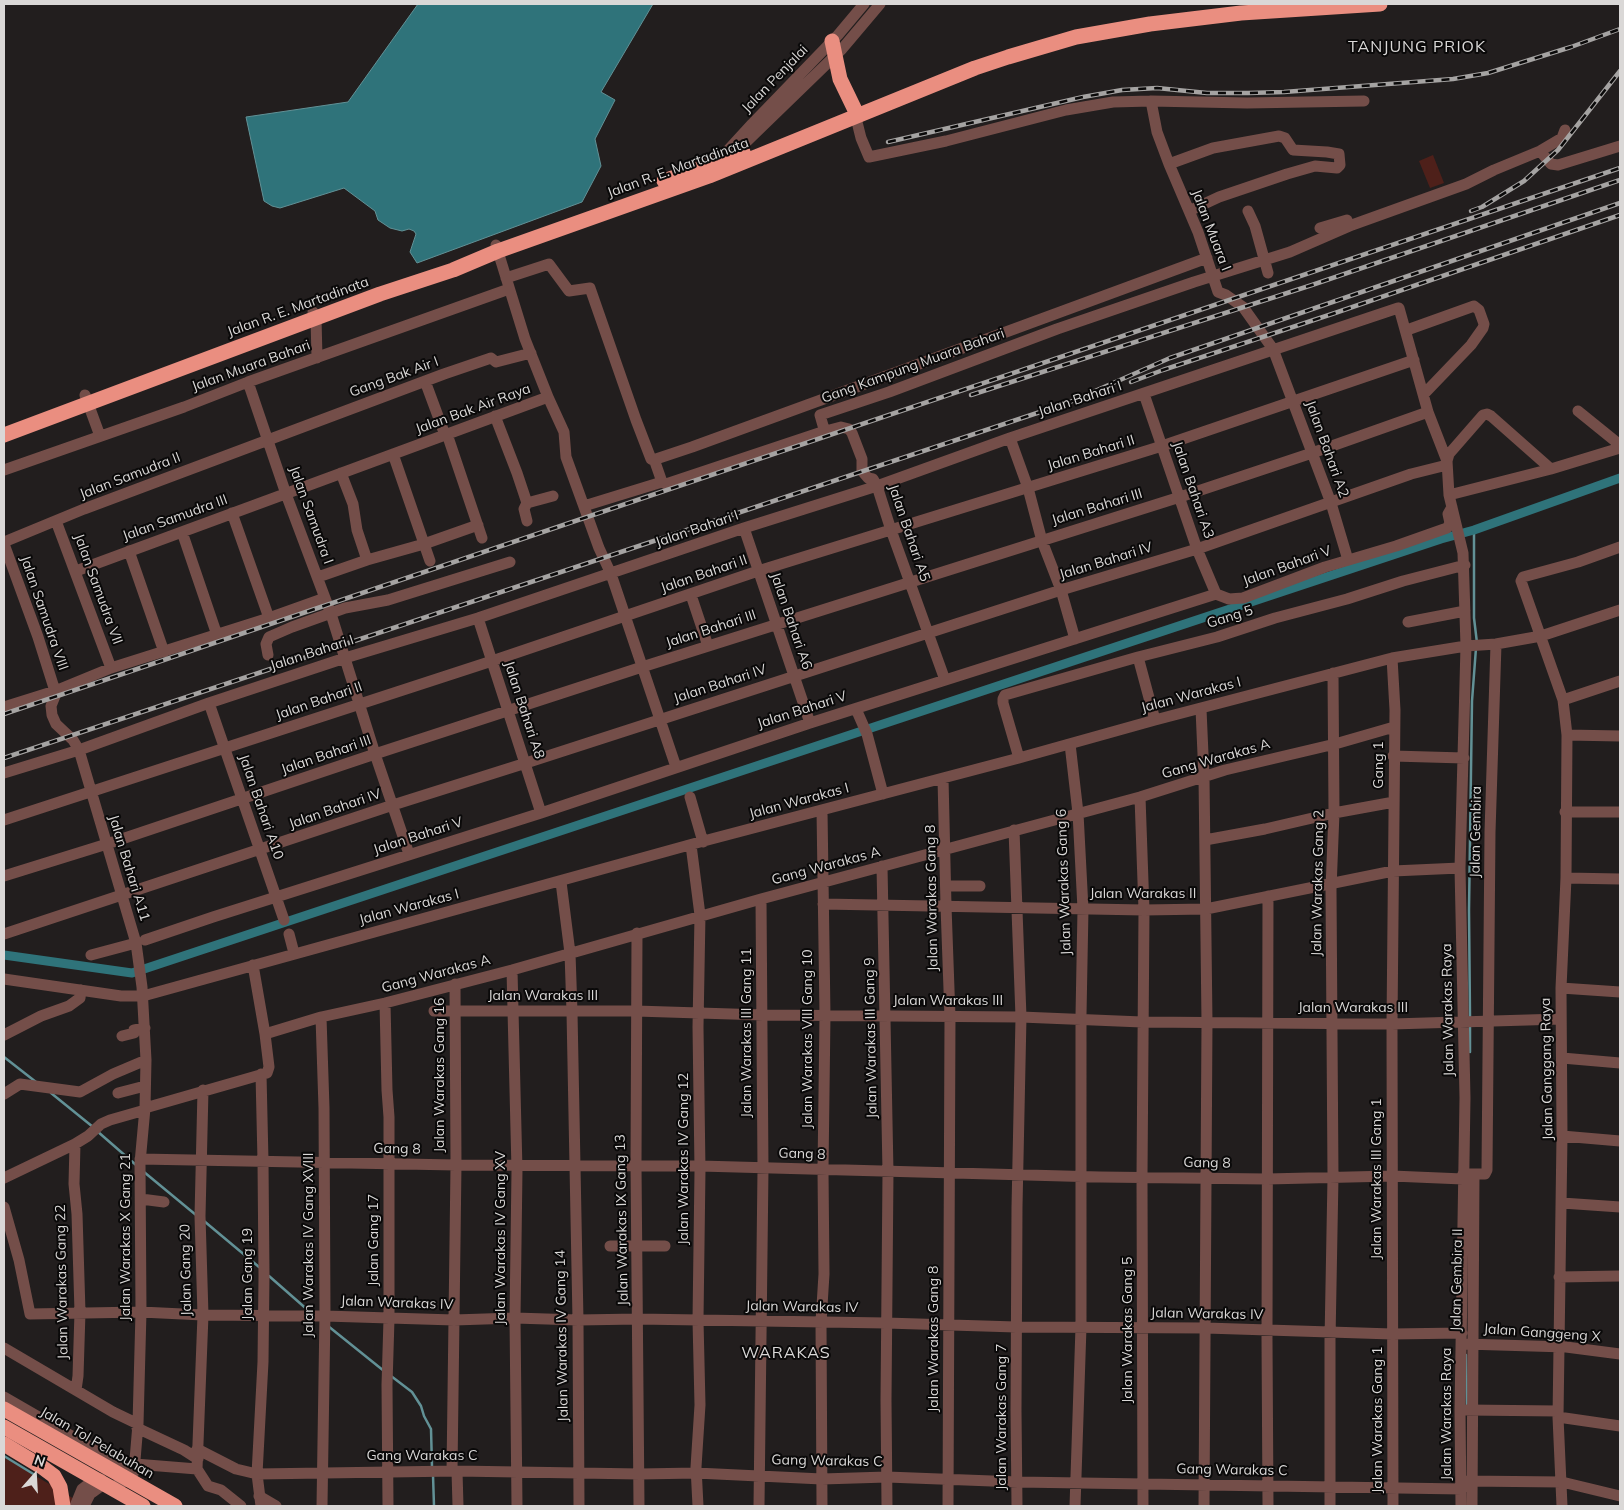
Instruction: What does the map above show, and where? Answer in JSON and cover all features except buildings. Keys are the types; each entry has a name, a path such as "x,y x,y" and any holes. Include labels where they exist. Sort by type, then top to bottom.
{"highway":[{"name":"Jalan R. E. Martadinata","path":"855,113 940,72 1032,42 1114,20 1197,8 1265,4"},
{"name":"Jalan R. E. Martadinata","path":"4,427 87,399 720,166 975,68 1076,37 1150,24 1241,13 1380,4"},
{"path":"834,48 840,79 855,113"},
{"name":"Jalan R. E. Martadinata","path":"4,435 87,399"},
{"name":"Jalan Tol Pelabuhan","path":"4,1409 175,1506"},
{"path":"4,1427 143,1506"},
{"path":"4,1444 54,1476 60,1487 63,1506"}],"street":[{"name":"Jalan Penjalai","path":"834,48 864,4"},
{"name":"Jalan Penjalai","path":"720,166 752,124 880,4"},
{"name":"Jalan Muara I","path":"1152,101 1157,132 1198,232 1218,292 1226,295 1243,307 1273,349"},
{"path":"855,113 861,138 869,157 946,141 1066,110 1113,102 1247,103 1364,101"},
{"name":"Gang Kampung Muara Bahari","path":"822,432 824,429 820,415 889,392 1057,329 1295,250 1352,225 1466,184 1540,151 1562,138 1565,130"},
{"path":"1169,164 1213,148 1279,136 1285,138 1291,149 1295,151 1340,154 1340,165 1337,168 1315,166 1287,174 1220,197 1189,211"},
{"path":"1540,151 1551,164 1558,165 1620,146"},
{"path":"1248,211 1255,226 1268,273"},
{"path":"1320,228 1346,220 1352,225"},
{"name":"Jalan Bak Air Raya","path":"286,494 548,397 507,284 497,248"},
{"name":"Gang Kampung Muara Bahari","path":"654,459 816,402 1207,258"},
{"name":"Jalan Muara Bahari","path":"4,470 317,358 507,284 548,264 551,265 569,291 588,287 591,289 650,459 654,459"},
{"path":"1407,330 1474,306 1477,307 1483,321 1484,326 1474,340 1424,394"},
{"name":"Jalan Bahari I","path":"4,773 80,750 209,703 345,658 478,618 744,528 877,486 1010,438 1399,308"},
{"name":"Jalan Warakas Raya","path":"1399,308 1407,330 1428,412 1447,463 1449,496 1464,552 1465,565 1465,611 1469,646 1460,868 1469,1022 1465,1098 1468,1265 1466,1342 1467,1483 1461,1506"},
{"path":"314,315 317,358"},
{"name":"Jalan Bahari A2","path":"1273,349 1331,503 1348,560"},
{"name":"Gang Bak Air I","path":"268,440 491,358 496,362 531,353"},
{"name":"Jalan Bahari II","path":"4,820 626,617 758,571 1162,446 1414,360"},
{"path":"425,381 482,538"},
{"name":"Jalan Samudra I","path":"248,382 286,494 331,614 358,703 409,854"},
{"name":"Jalan Bahari A3","path":"1144,394 1197,549 1216,594"},
{"path":"548,397 564,432 564,453 599,548 611,574 676,767"},
{"path":"87,399 100,436"},
{"path":"816,402 820,415"},
{"path":"1578,411 1620,446"},
{"name":"Jalan Bahari III","path":"4,876 107,844 642,667 1180,497 1428,412"},
{"path":"1447,463 1449,454 1483,415 1487,414 1551,469"},
{"path":"495,416 527,503 524,509 527,521"},
{"name":"Jalan Bahari A5","path":"822,432 841,427 849,429 862,459 862,471 868,478 873,479 877,486 945,680"},
{"path":"584,506 662,482 665,484 672,482 822,432"},
{"path":"1010,438 1028,488 1042,540 1061,590 1075,639"},
{"name":"Jalan Samudra II","path":"4,543 84,509 268,440"},
{"path":"1449,496 1551,469 1620,446"},
{"path":"393,454 430,561"},
{"path":"654,459 662,482"},
{"name":"Jalan Bahari IV","path":"4,934 393,805 928,632 1197,549 1447,463"},
{"path":"341,473 353,504 357,530 367,560"},
{"name":"Jalan Samudra III","path":"76,571 286,494"},
{"path":"527,503 553,496"},
{"name":"Jalan Bahari V","path":"92,955 139,944 276,896 541,813 810,723 859,714 945,680 1216,594 1229,599 1244,598 1325,567 1396,546 1447,528 1450,524 1448,514 1453,510"},
{"path":"232,513 269,618"},
{"name":"Jalan Samudra VII","path":"56,521 111,668"},
{"path":"318,578 367,560 424,544 478,525"},
{"name":"Jalan Bahari A6","path":"744,528 810,723"},
{"path":"182,532 217,635"},
{"name":"Jalan Samudra VIII","path":"4,543 38,637 55,691"},
{"name":"Jalan Ganggang Raya","path":"1562,1506 1558,1414 1560,1347 1559,1277 1562,1203 1561,988 1566,878 1567,735 1563,700 1521,578 1620,547"},
{"path":"129,552 164,652"},
{"path":"268,655 266,644 269,637 292,627 345,608 395,598 510,562"},
{"name":"Gang 5","path":"1022,757 1003,703 1005,696 1138,657 1217,637 1403,581 1465,565"},
{"path":"691,595 708,646"},
{"path":"4,707 55,691 111,668 269,618 325,598"},
{"name":"Jalan Warakas I","path":"4,979 121,996 143,991 253,965 1155,720 1392,658 1541,636 1620,610"},
{"path":"1408,622 1465,611"},
{"name":"Jalan Bahari A8","path":"478,618 541,813"},
{"name":"Jalan Gembira","path":"1490,1021 1490,822 1496,644"},
{"path":"1138,657 1155,720"},
{"name":"Gang 1","path":"1392,658 1395,691 1393,871"},
{"name":"Jalan Warakas Gang 2","path":"1333,674 1335,744 1332,884 1333,1177"},
{"path":"1563,700 1620,681"},
{"path":"55,691 55,696 50,706 52,715 56,724 73,740 80,750"},
{"name":"Jalan Bahari A10","path":"209,703 284,920"},
{"path":"1201,708 1204,777 1207,1022 1204,1506"},
{"path":"859,714 867,734 883,794"},
{"name":"Gang Warakas A","path":"265,1034 321,1017 385,1003 512,970 700,915 1394,727"},
{"path":"1567,735 1620,736"},
{"name":"Jalan Warakas Gang 6","path":"1070,744 1078,812 1083,909 1081,1327"},
{"name":"Jalan Bahari A11","path":"80,750 91,792 139,944 143,991"},
{"path":"1393,756 1464,758"},
{"name":"Jalan Warakas Gang 8","path":"943,778 950,1016 948,1506"},
{"path":"690,796 703,842"},
{"path":"1140,797 1144,910 1142,1022"},
{"path":"1205,840 1394,802"},
{"name":"Jalan Warakas VIII Gang 10","path":"822,810 824,1015 824,1274 821,1322 822,1506"},
{"path":"1565,812 1620,812"},
{"path":"1014,830 1021,1017"},
{"name":"Jalan Warakas IV Gang 12","path":"691,846 700,915 698,1013 700,1166 698,1320 700,1405 696,1473 698,1506"},
{"name":"Jalan Warakas III Gang 9","path":"882,866 888,1172 886,1323 887,1506"},
{"name":"Jalan Warakas II","path":"823,904 1144,910 1206,909 1393,871 1460,868"},
{"path":"1392,1024 1393,871"},
{"path":"1566,878 1620,879"},
{"name":"Jalan Warakas IV Gang 14","path":"561,882 570,952 572,1012 578,1320 579,1506"},
{"path":"946,886 980,886"},
{"path":"1268,896 1268,1506"},
{"name":"Jalan Warakas III Gang 11","path":"760,1506 763,1168 761,899"},
{"name":"Jalan Warakas IX Gang 13","path":"636,933 639,1506"},
{"path":"288,934 294,953"},
{"path":"4,1178 75,1144 88,1136 101,1124 110,1120 203,1090 267,1073 270,1067 253,965"},
{"name":"Jalan Warakas IV Gang XV","path":"512,970 516,1165 517,1506"},
{"name":"Jalan Warakas Gang 16","path":"455,984 455,1471"},
{"path":"1561,988 1620,992"},
{"path":"4,1035 41,1016 69,1006 80,998 81,990"},
{"name":"Jalan Warakas X Gang 21","path":"133,1471 137,1426 141,1312 140,1163 145,1109 146,1060 143,991"},
{"name":"Jalan Gang 17","path":"385,1003 389,1117 388,1506"},
{"name":"Jalan Warakas III","path":"434,1011 636,1011 763,1015 1021,1017 1142,1022 1333,1024 1561,1019"},
{"name":"Jalan Warakas IV Gang XVIII","path":"321,1017 324,1162 320,1318 322,1506"},
{"name":"Jalan Warakas Gang 7","path":"1017,1506 1016,1327 1021,1017"},
{"path":"1467,1175 1485,1174 1487,1170 1490,1021"},
{"name":"Jalan Warakas Gang 5","path":"1142,1022 1143,1506"},
{"name":"Jalan Warakas III Gang 1","path":"1392,1024 1392,1334"},
{"path":"122,1036 134,1033 134,1030 144,1028"},
{"path":"1562,1058 1620,1063"},
{"path":"4,1094 20,1084 80,1092 112,1074 146,1060"},
{"name":"Jalan Gang 19","path":"260,1501 257,1474 263,1362 264,1271 261,1074"},
{"path":"118,1093 145,1086"},
{"name":"Jalan Gang 20","path":"197,1459 202,1315 200,1222 203,1090"},
{"path":"1562,1136 1620,1141"},
{"name":"Jalan Warakas Gang 22","path":"75,1144 74,1184 77,1214 80,1312 76,1390"},
{"name":"Gang 8","path":"140,1163 201,1159 456,1165 636,1165 1267,1179 1467,1175"},
{"path":"1330,1506 1330,1332 1333,1177"},
{"path":"141,1199 164,1202"},
{"path":"1562,1203 1620,1207"},
{"path":"4,1207 7,1236"},
{"name":"Jalan Warakas IV","path":"7,1236 18,1260 29,1313 141,1312 320,1318 454,1320 515,1318 638,1319 886,1323 949,1326 1206,1328 1392,1334 1466,1342"},
{"path":"610,1246 665,1246"},
{"path":"1559,1277 1620,1276"},
{"path":"1076,1506 1081,1327"},
{"name":"Jalan Warakas Gang 1","path":"1392,1334 1393,1506"},
{"name":"Jalan Ganggeng X","path":"1466,1342 1560,1347 1620,1354"},
{"name":"Gang Warakas C","path":"4,1348 197,1459 257,1474 388,1471 696,1473 822,1479 948,1478 1018,1482 1393,1489 1467,1483 1562,1482 1620,1496"},
{"path":"4,1397 133,1471"},
{"path":"1466,1410 1558,1414 1620,1426"},
{"path":"75,1506 82,1489 95,1479 197,1459 208,1486 220,1490 241,1506"},
{"path":"84,1506 90,1494 101,1486 115,1486 133,1471"},
{"path":"455,1471 458,1506"},
{"path":"1467,1483 1472,1506"},
{"path":"260,1501 276,1506"}],"shaded area":[{"path":"1433,155 1444,183 1430,188 1419,161"},
{"path":"4,1457 86,1506 4,1506"}],"water":[{"path":"418,4 653,4 601,92 615,100 595,139 601,166 582,202 417,263 410,252 416,234 414,231 390,228 378,220 375,211 344,188 280,208 264,201 246,117 348,102"}],"waterway":[{"path":"4,955 132,973 1441,539 1474,530 1620,478"},
{"path":"1474,530 1474,618 1477,643"},
{"path":"1470,1017 1469,910 1472,701 1476,648"},
{"path":"1470,1025 1470,1052"},
{"path":"4,1057 36,1082"},
{"path":"51,1093 93,1127"},
{"path":"97,1131 136,1165"},
{"path":"144,1172 196,1215"},
{"path":"204,1221 259,1267"},
{"path":"269,1276 310,1312"},
{"path":"328,1326 384,1371"},
{"path":"1466,1355 1467,1405"},
{"path":"391,1376 412,1392 421,1406 431,1429 432,1467"},
{"path":"4,1456 35,1475"},
{"path":"433,1475 434,1506"}],"railway":[{"path":"888,142 1083,97 1122,90 1157,88 1207,93 1284,92 1453,79 1488,73 1571,47 1620,29"},
{"path":"1471,211 1482,207 1524,181 1558,150 1620,71"},
{"path":"4,714 1620,168"},
{"path":"971,395 1312,285 1620,180"},
{"path":"4,758 1070,402 1170,358 1620,203"},
{"path":"1131,382 1620,215"}],"district":[{"name":"TANJUNG PRIOK","path":"1417,47"},
{"name":"WARAKAS","path":"786,1353"}]}
